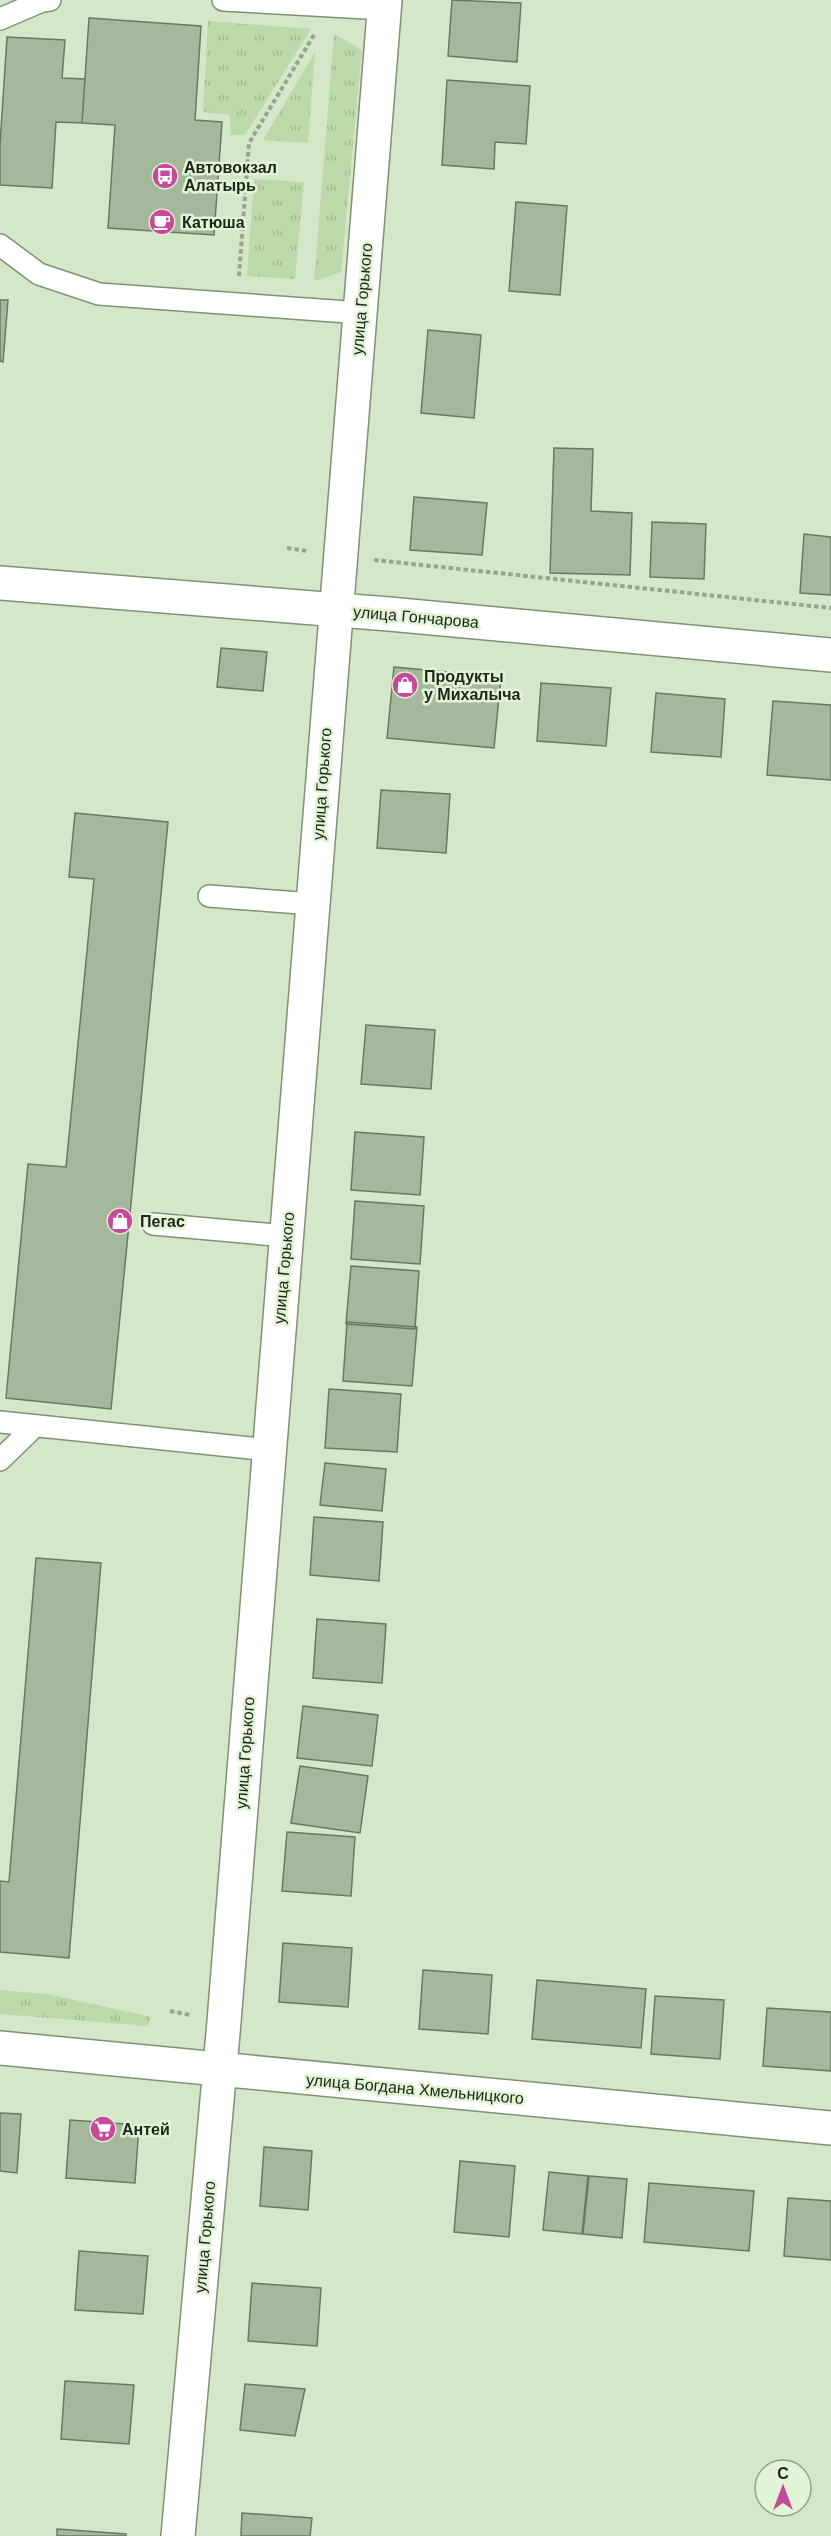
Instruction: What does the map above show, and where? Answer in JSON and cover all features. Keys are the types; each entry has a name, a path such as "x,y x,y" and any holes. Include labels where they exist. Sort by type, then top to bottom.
{"street":[{"name":"улица Горького","path":"178,2536 220,2071 384,5"},
{"name":"улица Гончарова","path":"0,584 336,610 831,654"},
{"name":"улица Богдана Хмельницкого","path":"0,2048 220,2071 831,2128"}],"lane":[{"path":"0,19 42,1 50,0"},
{"path":"223,0 384,5"},
{"path":"0,245 39,274 99,294 361,312"},
{"path":"208,896 312,904"},
{"path":"153,1224 286,1236"},
{"path":"0,1422 269,1450"},
{"path":"0,1460 35,1426"}],"path":[{"path":"237,303 249,143 316,31 317,4"},
{"path":"287,548 340,554 393,564 831,608"}],"green space":[{"path":"208,21 311,29 245,135 230,135 230,115 203,112"},
{"path":"334,34 362,50 341,272 314,281"},
{"path":"315,52 308,143 263,140"},
{"path":"254,179 304,182 295,279 247,276"},
{"path":"0,1990 47,1994 151,2017 148,2026 0,2014"}],"building":[{"path":"452,0 521,3 517,62 448,56"},
{"name":"Автовокзал Алатырь","path":"89,18 201,26 195,120 222,122 214,235 108,228 115,125 82,123"},
{"path":"7,37 65,40 62,78 85,79 82,123 56,122 52,188 0,185 0,144"},
{"path":"447,80 530,86 526,144 495,142 494,169 442,165"},
{"path":"516,202 567,206 560,295 509,291"},
{"path":"0,300 8,300 3,362 0,361"},
{"path":"428,330 481,335 474,418 421,413"},
{"path":"554,448 593,449 591,511 632,513 630,575 550,573"},
{"path":"414,497 487,503 482,555 410,550"},
{"path":"652,522 706,524 704,579 650,577"},
{"path":"804,534 831,537 831,595 800,593"},
{"path":"221,648 267,652 263,691 217,687"},
{"path":"394,667 501,677 494,748 387,738"},
{"path":"541,683 611,688 606,746 537,741"},
{"path":"656,693 725,699 721,757 651,752"},
{"path":"773,701 831,705 831,780 767,775"},
{"path":"381,790 450,794 446,853 377,848"},
{"path":"75,813 168,822 111,1409 6,1398 28,1164 66,1167 94,879 69,877"},
{"path":"366,1025 435,1030 431,1089 361,1084"},
{"path":"355,1132 424,1137 420,1195 351,1190"},
{"path":"355,1201 424,1206 420,1264 351,1259"},
{"path":"351,1266 419,1271 415,1329 346,1324"},
{"path":"347,1322 417,1327 412,1386 343,1381"},
{"path":"329,1389 401,1394 397,1452 325,1448"},
{"path":"325,1463 386,1469 382,1511 320,1505"},
{"path":"314,1517 383,1522 379,1581 310,1575"},
{"path":"36,1558 101,1563 69,1958 0,1952 0,1881 9,1882"},
{"path":"317,1619 386,1624 382,1683 313,1678"},
{"path":"303,1706 378,1715 372,1766 297,1758"},
{"path":"300,1766 368,1776 360,1833 291,1823"},
{"path":"287,1832 355,1837 351,1896 282,1891"},
{"path":"283,1943 352,1948 348,2007 279,2002"},
{"path":"423,1970 492,1975 488,2034 419,2029"},
{"path":"537,1980 646,1989 641,2048 532,2039"},
{"path":"655,1996 724,2000 720,2059 651,2054"},
{"path":"767,2008 831,2012 831,2071 763,2066"},
{"path":"0,2113 21,2114 17,2173 0,2171"},
{"path":"70,2120 139,2125 135,2183 66,2178"},
{"path":"264,2147 312,2151 308,2210 260,2206"},
{"path":"460,2161 515,2166 509,2237 454,2232"},
{"path":"549,2172 588,2176 582,2234 543,2230"},
{"path":"589,2176 627,2179 622,2238 583,2234"},
{"path":"649,2183 754,2191 749,2251 644,2242"},
{"path":"788,2198 831,2201 831,2260 784,2256"},
{"path":"79,2251 148,2256 143,2314 75,2310"},
{"path":"252,2283 321,2288 317,2346 248,2341"},
{"path":"65,2381 134,2385 129,2444 61,2439"},
{"path":"245,2384 305,2389 295,2436 240,2430"},
{"path":"242,2513 312,2518 310,2536 241,2536"},
{"path":"57,2529 126,2534 126,2536 57,2536"}],"place":[{"name":"Автовокзал Алатырь","path":"165,176"},
{"name":"Катюша","path":"162,222"},
{"name":"Продукты у Михалыча","path":"405,685"},
{"name":"Пегас","path":"120,1221"},
{"name":"Антей","path":"103,2129"}]}
